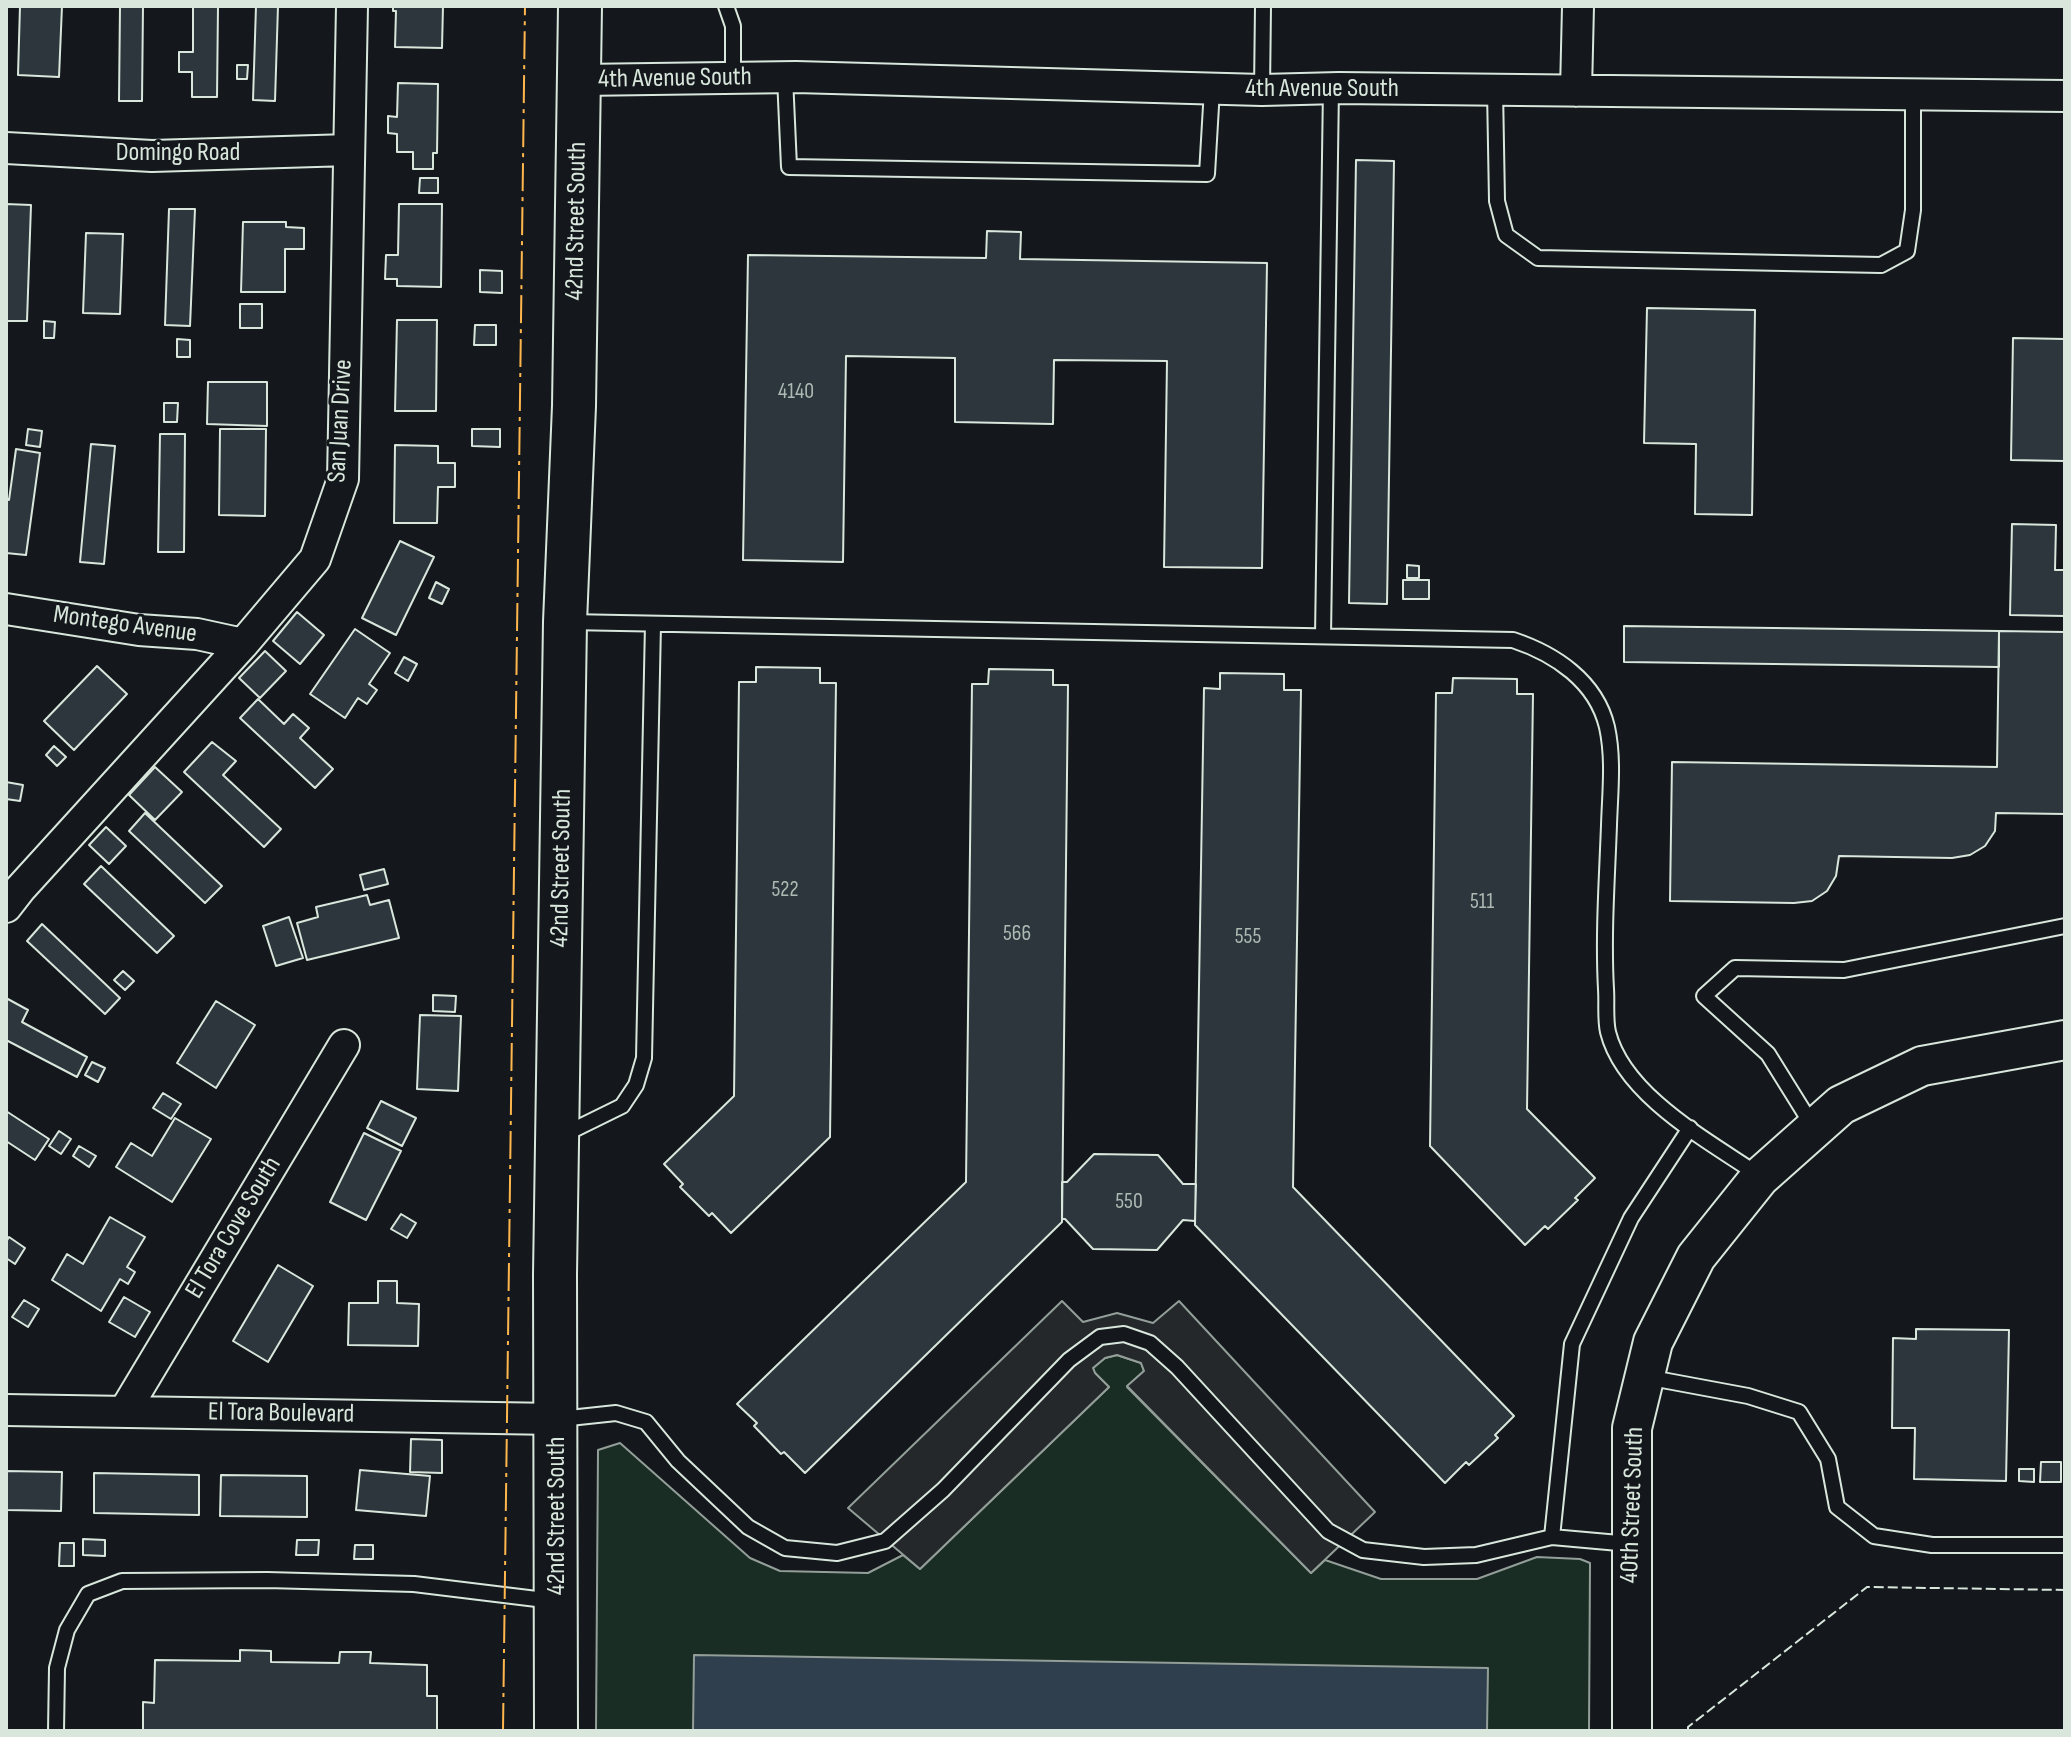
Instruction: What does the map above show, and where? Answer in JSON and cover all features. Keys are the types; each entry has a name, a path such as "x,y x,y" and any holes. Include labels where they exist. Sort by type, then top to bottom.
{"main road":[{"name":"42nd Street South","path":"556,1731 557,1137 565,622 574,406 580,6"}],"street":[{"name":"San Juan Drive","path":"6,907 243,644 315,559 343,479 352,6"},
{"path":"1576,91 1578,6"},
{"name":"4th Avenue South","path":"580,80 785,77 1262,90 1331,88 2065,96"},
{"name":"Domingo Road","path":"6,148 152,156 349,150"},
{"name":"Montego Avenue","path":"6,609 139,630 197,634 243,644"},
{"name":"40th Street South","path":"1632,1731 1632,1428 1653,1342 1696,1257 1760,1177 1841,1105 1922,1066 2065,1040"},
{"name":"El Tora Cove South","path":"124,1412 344,1045"},
{"name":"El Tora Boulevard","path":"6,1410 556,1419"}],"lane":[{"path":"726,6 733,26 733,78"},
{"path":"1262,90 1263,6"},
{"path":"785,77 789,167 1207,174 1212,89"},
{"path":"1323,636 1331,88"},
{"path":"1495,90 1497,201 1506,235 1538,258 1881,265 1907,251 1913,210 1913,94"},
{"path":"565,622 1513,640 1539,648 1568,667 1590,692 1607,726 1611,770 1604,955 1608,1032 1623,1063 1652,1101 1760,1177"},
{"path":"557,1137 622,1106 636,1085 644,1058 653,624"},
{"path":"1814,1128 1768,1054 1704,996 1735,968 1844,970 2065,926"},
{"path":"1552,1537 1572,1344 1631,1218 1690,1128"},
{"path":"556,1419 616,1413 646,1422 678,1461 748,1527 785,1548 837,1553 885,1541 943,1490 1069,1360 1100,1337 1124,1334 1150,1343 1168,1359 1328,1531 1363,1550 1424,1557 1476,1555 1552,1537 1630,1544"},
{"path":"1645,1377 1748,1396 1799,1412 1828,1459 1837,1507 1874,1536 1932,1545 2065,1545"},
{"path":"56,1731 57,1668 67,1630 88,1594 122,1581 267,1580 414,1584 557,1602"}],"green space":[{"path":"1117,1355 1141,1363 1144,1371 1127,1387 1311,1573 1325,1560 1381,1579 1477,1579 1537,1557 1580,1559 1590,1563 1589,1731 596,1731 598,1450 620,1443 750,1558 780,1571 868,1573 903,1555 920,1569 1109,1387 1093,1368 1105,1358"}],"shaded area":[{"path":"1062,1301 1083,1322 1117,1313 1153,1323 1179,1301 1375,1512 1311,1573 1127,1386 1144,1371 1141,1363 1117,1355 1105,1358 1093,1368 1109,1387 920,1569 848,1508"}],"water":[{"path":"694,1655 1488,1668 1487,1731 693,1731"}],"building":[{"path":"20,6 62,6 59,77 18,75"},
{"path":"120,6 143,6 142,101 119,101"},
{"path":"193,6 218,6 217,97 192,97 192,72 179,72 179,52 193,52"},
{"path":"256,6 278,6 275,101 253,100"},
{"path":"393,6 443,6 442,48 395,47 396,11 393,11"},
{"path":"237,65 248,65 247,79 237,79"},
{"path":"398,83 438,84 437,153 433,153 433,169 413,169 413,152 397,152 397,134 388,133 388,116 397,117"},
{"path":"1356,160 1394,161 1387,604 1349,603"},
{"path":"420,178 438,178 438,193 419,193"},
{"path":"6,204 31,205 27,321 6,321"},
{"path":"399,204 442,204 441,287 397,286 397,279 385,279 386,255 398,255"},
{"path":"169,209 195,209 190,326 165,325"},
{"path":"243,222 286,222 286,227 304,228 304,249 285,249 285,292 241,292"},
{"path":"987,231 1021,232 1020,259 1267,263 1262,568 1164,567 1167,361 1054,360 1053,424 955,422 955,358 846,356 843,562 743,560 748,255 986,258"},
{"path":"86,233 123,234 120,314 83,313"},
{"path":"480,270 502,271 502,293 480,292"},
{"path":"240,304 262,304 262,328 240,328"},
{"path":"1647,308 1755,310 1752,515 1695,514 1696,444 1644,443"},
{"path":"397,320 437,320 436,411 395,411"},
{"path":"44,321 55,322 54,338 44,338"},
{"path":"475,325 496,325 496,345 474,345"},
{"path":"2013,338 2065,339 2065,461 2011,460"},
{"path":"177,339 190,340 190,357 177,357"},
{"path":"208,382 267,382 267,426 207,424"},
{"path":"164,403 178,403 177,422 164,422"},
{"path":"28,429 42,431 40,447 26,445"},
{"path":"220,429 266,429 265,516 219,515"},
{"path":"472,429 500,429 500,447 472,446"},
{"path":"160,434 185,434 184,552 158,552"},
{"path":"91,444 115,446 104,564 80,562"},
{"path":"395,445 438,446 438,463 455,463 455,487 438,487 437,523 394,523"},
{"path":"16,449 40,453 26,555 6,553 6,499 9,500"},
{"path":"2012,524 2056,525 2055,570 2065,570 2065,616 2010,615"},
{"path":"400,541 434,557 396,635 362,618"},
{"path":"1407,565 1419,566 1419,578 1407,578"},
{"path":"1403,580 1429,580 1429,599 1403,599"},
{"path":"436,582 449,589 442,604 429,598"},
{"path":"297,612 324,635 300,664 273,641"},
{"path":"1624,626 1999,631 1999,667 1624,662"},
{"path":"355,629 390,653 369,684 377,690 367,704 358,698 345,718 310,694"},
{"path":"1999,631 2065,632 2065,814 1996,813 1995,831 1985,846 1970,855 1952,858 1839,856 1836,876 1827,891 1812,901 1670,901 1672,762 1997,767"},
{"path":"265,651 286,671 260,698 239,678"},
{"path":"404,657 417,664 408,681 395,673"},
{"path":"97,666 127,694 74,750 44,721"},
{"path":"756,667 820,668 820,683 836,683 830,1137 731,1233 680,1187 683,1184 664,1164 734,1096 739,682 756,682"},
{"path":"989,669 1053,670 1053,685 1068,685 1062,1222 805,1473 784,1452 781,1454 754,1426 757,1423 737,1404 966,1182 972,684 988,684"},
{"path":"1220,673 1284,674 1284,690 1301,690 1293,1187 1514,1416 1495,1435 1498,1438 1469,1465 1466,1462 1445,1483 1195,1225 1204,688 1220,689"},
{"path":"1453,678 1517,679 1517,694 1533,694 1527,1109 1595,1178 1575,1198 1578,1200 1548,1229 1545,1226 1525,1245 1430,1146 1436,693 1452,693"},
{"path":"258,699 284,724 293,714 309,728 300,738 333,769 315,788 240,718"},
{"path":"212,742 236,761 223,775 281,829 264,847 184,772"},
{"path":"54,746 66,757 57,766 46,755"},
{"path":"155,767 182,792 155,820 129,795"},
{"path":"6,782 23,785 20,801 6,799"},
{"path":"145,813 222,886 205,903 129,831"},
{"path":"106,827 126,846 109,864 89,845"},
{"path":"101,866 174,936 157,953 84,884"},
{"path":"384,869 388,884 364,890 360,875"},
{"path":"367,895 370,905 389,900 399,938 307,960 297,923 318,917 316,907"},
{"path":"289,917 303,958 276,966 263,926"},
{"path":"42,924 120,998 105,1014 27,941"},
{"path":"123,971 134,981 125,990 114,980"},
{"path":"433,995 456,996 455,1012 433,1011"},
{"path":"6,998 28,1010 22,1022 87,1057 77,1077 6,1040"},
{"path":"216,1001 255,1025 216,1088 177,1063"},
{"path":"420,1015 461,1016 458,1091 417,1089"},
{"path":"92,1062 105,1068 98,1082 85,1075"},
{"path":"163,1093 181,1104 171,1119 153,1108"},
{"path":"381,1101 416,1118 402,1146 367,1128"},
{"path":"6,1111 49,1139 35,1160 6,1141"},
{"path":"175,1118 211,1139 172,1202 116,1167 131,1143 152,1156"},
{"path":"59,1131 71,1139 61,1154 49,1146"},
{"path":"364,1133 401,1151 366,1220 330,1202"},
{"path":"79,1146 96,1156 89,1167 73,1156"},
{"path":"1094,1154 1158,1155 1183,1184 1196,1184 1195,1221 1183,1220 1157,1250 1093,1249 1062,1219 1062,1182 1067,1182"},
{"path":"401,1214 416,1223 407,1238 391,1229"},
{"path":"110,1217 145,1237 127,1267 135,1272 128,1284 120,1279 101,1311 52,1280 67,1254 83,1264"},
{"path":"9,1237 25,1248 15,1264 6,1258"},
{"path":"278,1265 313,1286 268,1362 233,1341"},
{"path":"378,1281 397,1281 397,1303 419,1304 418,1346 348,1345 349,1303 378,1303"},
{"path":"124,1297 150,1312 135,1337 109,1322"},
{"path":"24,1300 39,1309 28,1327 12,1317"},
{"path":"1916,1329 2009,1330 2006,1481 1914,1479 1915,1428 1892,1428 1893,1338 1916,1339"},
{"path":"411,1439 442,1440 442,1473 410,1472"},
{"path":"2041,1462 2061,1462 2061,1482 2040,1482"},
{"path":"2019,1469 2034,1469 2034,1482 2019,1481"},
{"path":"360,1470 430,1476 426,1516 356,1510"},
{"path":"6,1471 62,1472 61,1511 6,1510"},
{"path":"94,1473 199,1475 199,1515 94,1513"},
{"path":"221,1475 307,1476 307,1517 220,1516"},
{"path":"83,1539 105,1540 105,1556 83,1555"},
{"path":"297,1540 319,1540 318,1555 296,1555"},
{"path":"60,1543 74,1543 74,1566 59,1566"},
{"path":"355,1545 373,1545 373,1559 354,1559"},
{"path":"240,1650 271,1651 271,1662 339,1663 340,1652 371,1652 370,1663 427,1665 427,1696 437,1696 437,1731 143,1731 143,1702 154,1703 155,1660 240,1661"}],"fence":[{"path":"1688,1731 1688,1727 1867,1587 2065,1590"}],"power":[{"path":"503,1731 525,6"}]}
